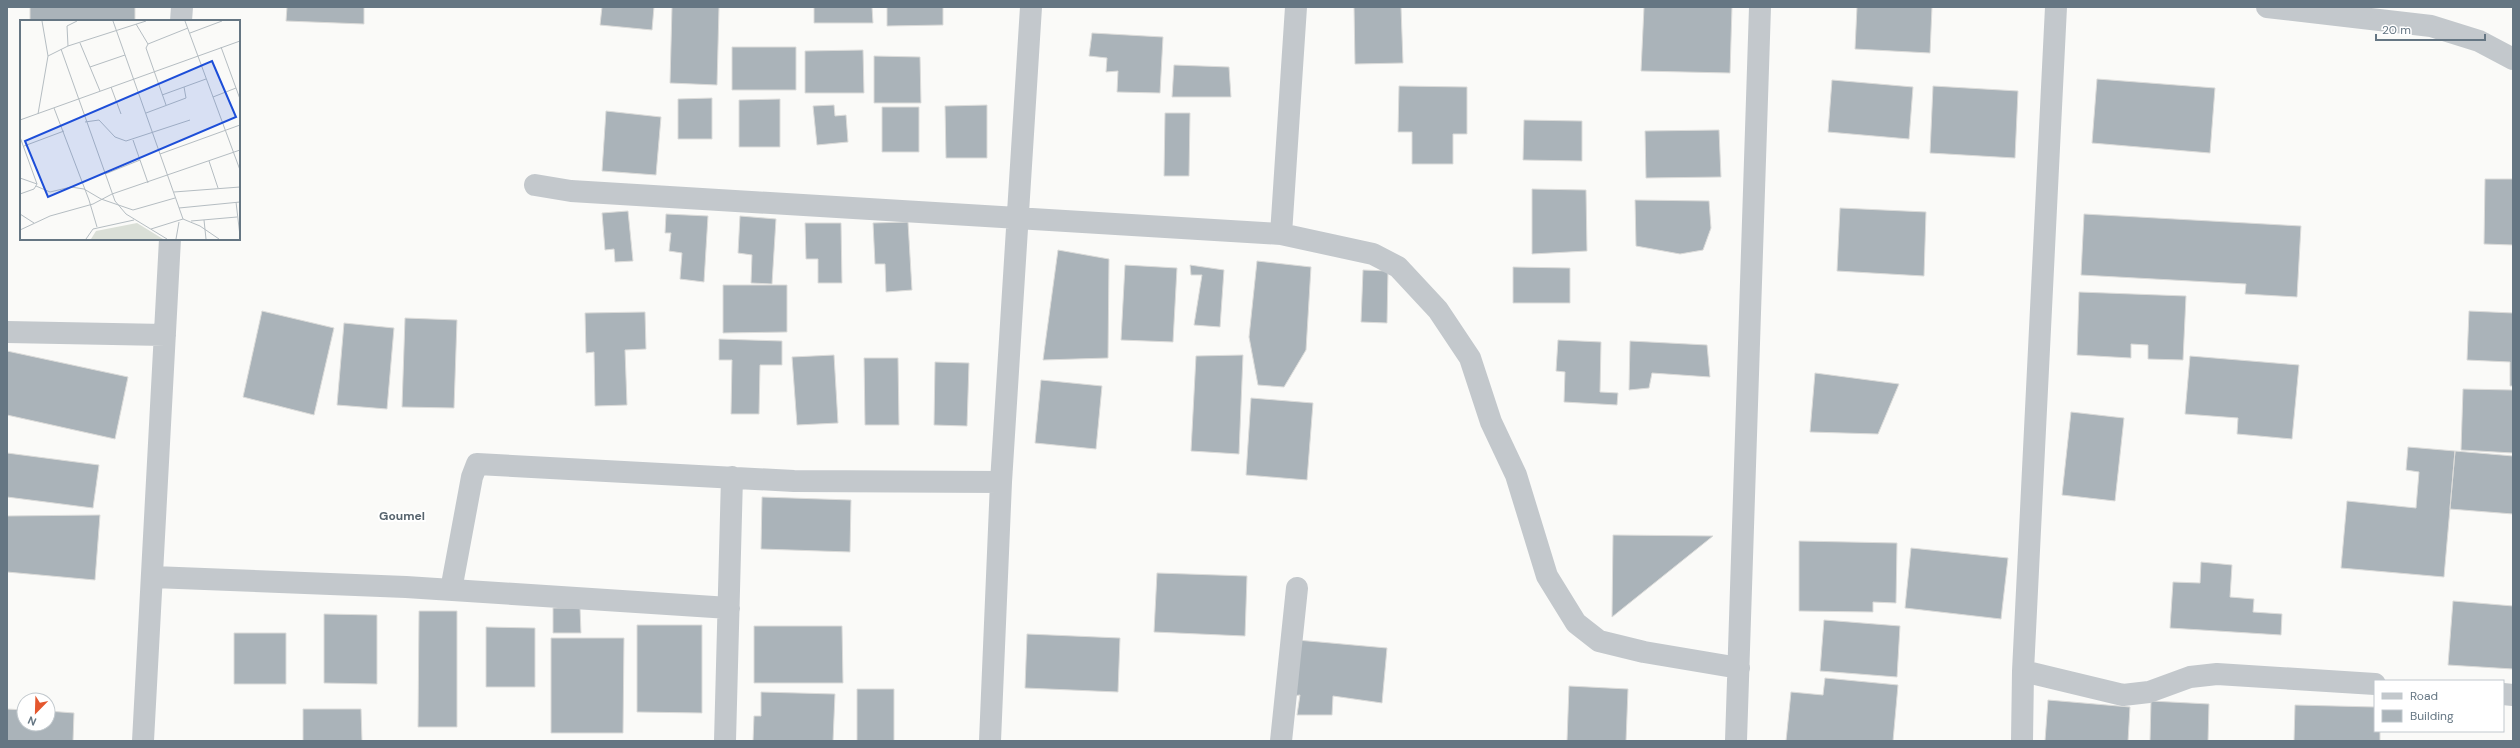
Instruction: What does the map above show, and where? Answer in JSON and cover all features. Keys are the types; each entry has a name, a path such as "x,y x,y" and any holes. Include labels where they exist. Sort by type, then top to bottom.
{"street":[{"path":"181,20 182,7"},
{"path":"990,741 1001,482 1031,7"},
{"path":"1281,234 1296,7"},
{"path":"1736,741 1760,7"},
{"path":"2022,741 2023,671 2056,7"},
{"path":"2268,7 2430,26 2479,42 2513,59"},
{"path":"535,185 571,191 1281,234 1373,254 1398,267 1438,310 1470,358 1491,422 1516,475 1547,576 1576,623 1599,641 1644,652 1739,668"},
{"path":"143,741 170,240"},
{"path":"7,332 165,336"},
{"path":"451,590 472,477 477,464 794,481 1001,482"},
{"path":"725,741 732,478"},
{"path":"153,577 451,590 729,608"},
{"path":"1281,741 1297,588"},
{"path":"2023,671 2123,695 2149,692 2190,677 2217,674 2374,684"}],"building":[{"path":"30,7 135,7 135,20 30,20"},
{"path":"287,7 364,7 364,24 286,21"},
{"path":"602,7 654,7 652,30 600,25"},
{"path":"672,7 719,7 717,85 670,83"},
{"path":"814,7 872,7 873,23 814,23"},
{"path":"887,7 943,7 943,25 887,26"},
{"path":"1354,7 1401,7 1403,63 1355,64"},
{"path":"1644,7 1732,7 1730,73 1641,71"},
{"path":"1857,7 1932,7 1930,53 1855,49"},
{"path":"1092,33 1163,37 1160,93 1117,92 1118,71 1106,72 1107,58 1089,56"},
{"path":"732,47 796,47 796,90 732,90"},
{"path":"863,50 864,93 805,93 805,51"},
{"path":"874,56 920,57 921,103 874,103"},
{"path":"1174,65 1229,67 1231,97 1172,97"},
{"path":"2097,79 2215,88 2210,153 2092,143"},
{"path":"1832,80 1913,87 1909,139 1828,132"},
{"path":"1399,86 1467,87 1467,134 1453,134 1453,164 1412,164 1412,132 1398,132"},
{"path":"1933,86 2018,91 2015,158 1930,153"},
{"path":"712,98 712,139 678,139 678,99"},
{"path":"780,99 780,147 739,147 739,100"},
{"path":"834,105 835,116 846,115 848,142 817,145 813,106"},
{"path":"987,105 987,158 946,158 945,106"},
{"path":"882,107 919,107 919,152 882,152"},
{"path":"606,111 661,117 656,175 602,171"},
{"path":"1165,113 1190,113 1189,176 1164,176"},
{"path":"1524,120 1582,121 1582,161 1523,160"},
{"path":"1719,130 1721,177 1646,178 1645,131"},
{"path":"2485,179 2513,179 2513,245 2484,244"},
{"path":"1532,189 1586,190 1587,251 1532,254"},
{"path":"1635,200 1709,201 1711,228 1703,250 1680,254 1636,246"},
{"path":"1840,208 1926,212 1924,276 1837,271"},
{"path":"628,211 633,261 615,262 614,249 605,250 602,213"},
{"path":"666,214 708,216 704,282 680,279 682,253 669,251 671,233 665,233"},
{"path":"2084,214 2301,226 2297,297 2245,294 2246,284 2081,275"},
{"path":"740,216 776,219 772,284 751,283 752,255 738,253"},
{"path":"908,222 912,290 886,292 885,264 875,264 873,223"},
{"path":"805,223 841,223 842,283 818,283 818,259 806,259"},
{"path":"1058,250 1109,259 1108,358 1043,360"},
{"path":"1257,261 1311,267 1306,350 1284,387 1258,385 1249,337"},
{"path":"1125,265 1177,268 1173,342 1121,340"},
{"path":"1190,265 1224,270 1220,327 1194,325 1202,275 1191,275"},
{"path":"1513,267 1570,268 1570,303 1513,303"},
{"path":"1363,270 1388,271 1387,323 1361,322"},
{"path":"723,285 787,285 787,332 723,333"},
{"path":"2079,292 2186,296 2183,360 2148,359 2148,345 2131,344 2131,358 2077,355"},
{"path":"262,311 334,328 314,415 243,397"},
{"path":"2469,311 2513,313 2513,386 2510,386 2510,362 2467,360"},
{"path":"645,312 646,349 625,350 627,405 595,406 594,352 586,353 585,313"},
{"path":"405,318 457,320 454,408 402,407"},
{"path":"344,323 394,328 387,409 337,405"},
{"path":"719,339 782,341 782,365 760,365 759,414 731,414 732,360 719,360"},
{"path":"1558,340 1601,342 1600,392 1618,393 1617,405 1564,402 1565,372 1556,371"},
{"path":"1630,341 1707,345 1710,377 1652,373 1649,388 1629,390"},
{"path":"7,351 128,377 115,439 7,415"},
{"path":"834,355 838,423 797,425 792,357"},
{"path":"1243,355 1239,454 1191,451 1196,356"},
{"path":"2190,356 2299,365 2292,439 2237,434 2238,418 2185,414"},
{"path":"864,358 898,358 899,425 865,425"},
{"path":"935,362 969,363 967,426 934,425"},
{"path":"1815,373 1899,384 1878,434 1810,432"},
{"path":"1041,380 1102,386 1096,449 1035,443"},
{"path":"2463,389 2513,390 2513,453 2461,450"},
{"path":"1251,398 1313,403 1307,480 1246,475"},
{"path":"2071,412 2124,418 2115,501 2062,495"},
{"path":"2408,447 2455,451 2444,577 2341,568 2347,501 2416,508 2419,472 2406,470"},
{"path":"2455,451 2513,456 2513,514 2450,509"},
{"path":"7,453 99,465 93,508 7,497"},
{"path":"762,497 851,500 850,552 761,549"},
{"path":"100,515 95,580 7,572 7,516"},
{"path":"1613,535 1713,536 1612,617"},
{"path":"1799,541 1897,543 1896,603 1873,602 1873,612 1799,611"},
{"path":"1911,548 2008,558 2001,619 1905,608"},
{"path":"2201,562 2232,565 2230,597 2254,599 2253,612 2282,614 2281,635 2170,628 2173,582 2200,583"},
{"path":"1157,573 1247,576 1245,636 1154,632"},
{"path":"2453,601 2513,606 2513,669 2448,665"},
{"path":"553,608 580,608 581,633 553,633"},
{"path":"419,611 457,611 457,727 418,727"},
{"path":"324,614 377,615 377,684 324,683"},
{"path":"1824,620 1900,626 1897,677 1820,671"},
{"path":"637,625 702,625 702,713 637,712"},
{"path":"754,626 842,626 843,683 754,683"},
{"path":"486,627 535,628 535,687 486,687"},
{"path":"234,633 286,633 286,684 234,684"},
{"path":"1027,634 1120,638 1118,692 1025,688"},
{"path":"551,638 624,638 623,733 551,733"},
{"path":"1297,640 1387,648 1382,703 1333,696 1332,715 1297,715 1300,695 1292,696"},
{"path":"1825,678 1898,685 1893,741 1786,741 1791,692 1823,695"},
{"path":"1569,686 1628,689 1626,741 1567,741"},
{"path":"857,689 894,689 894,741 857,741"},
{"path":"761,692 835,694 833,741 753,741 754,716 761,716"},
{"path":"2048,700 2130,707 2128,741 2045,741"},
{"path":"2151,701 2209,704 2208,741 2150,741"},
{"path":"2295,705 2374,707 2374,732 2380,732 2380,741 2294,741"},
{"path":"7,709 16,710 16,732 56,732 56,712 74,713 73,741 7,741"},
{"path":"303,709 361,709 362,741 303,741"}],"district":[{"name":"Goumel","path":"402,516"}]}
